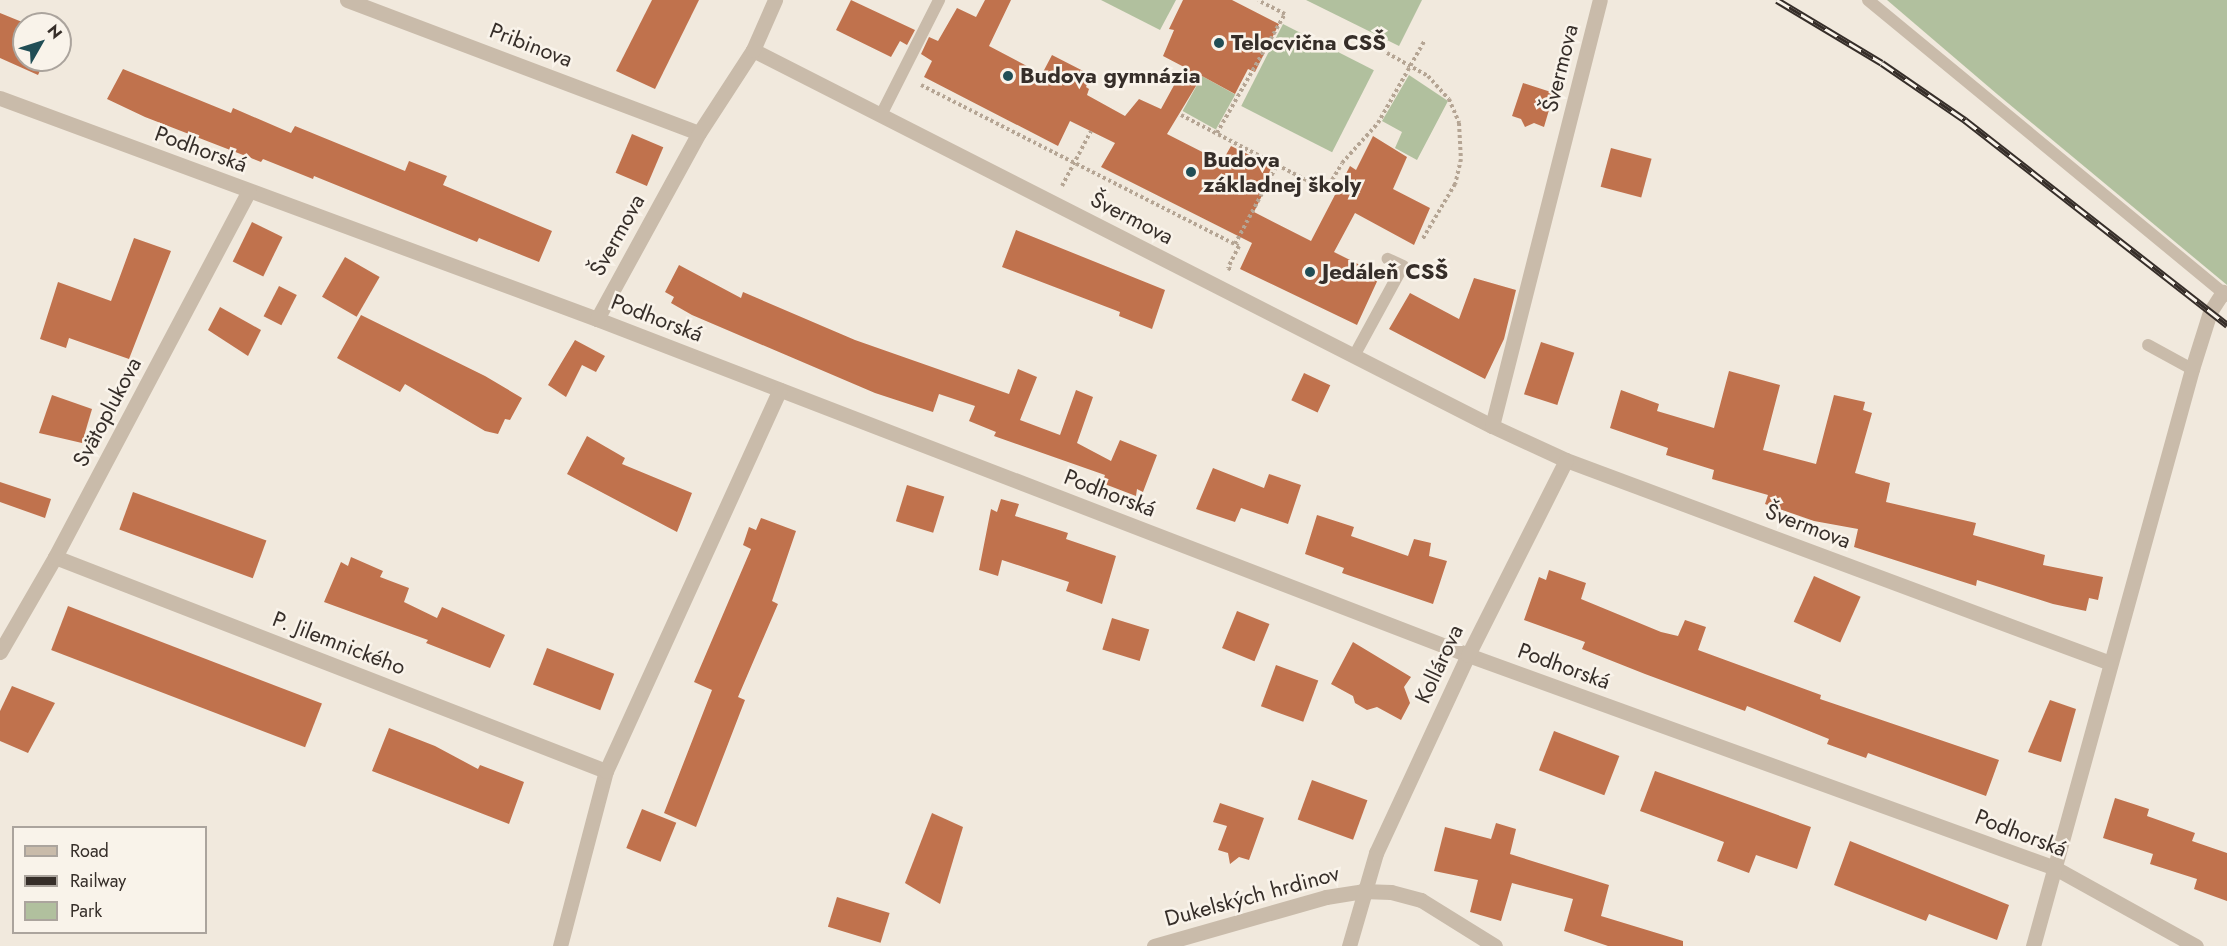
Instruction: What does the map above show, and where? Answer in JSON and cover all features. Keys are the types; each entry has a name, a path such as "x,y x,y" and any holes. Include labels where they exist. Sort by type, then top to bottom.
{"street":[{"name":"Pribinova","path":"346,0 699,133"},
{"name":"Švermova","path":"597,319 699,133 753,50 775,0"},
{"name":"Švermova","path":"1492,426 1600,0"},
{"name":"Švermova","path":"753,50 1492,426 1566,459 2110,663"},
{"name":"Podhorská","path":"0,98 597,319 1468,655 2055,868 2196,946"},
{"name":"Svätoplukova","path":"0,652 55,557 249,191"},
{"path":"2033,946 2192,369 2210,312 2225,294"},
{"path":"560,946 606,771 780,390"},
{"name":"Kollárova","path":"1349,946 1362,891 1376,853 1468,655 1566,459"},
{"name":"P. Jilemnického","path":"55,557 606,771"},
{"path":"1362,891 1391,892 1421,900 1495,946"},
{"name":"Dukelských hrdinov","path":"1154,946 1326,897 1362,891"}],"lane":[{"path":"881,115 939,0"},
{"path":"1868,0 2225,294"},
{"path":"1354,356 1403,266 1388,259"},
{"path":"2148,345 2192,369"}],"path":[{"path":"1217,133 1285,14 1258,0"},
{"path":"1181,115 1326,190 1342,163 1378,123 1425,40"},
{"path":"1387,52 1428,76 1449,99 1459,123 1461,159 1455,184 1422,240"},
{"path":"921,86 1239,246 1228,268"},
{"path":"1060,191 1091,131"},
{"path":"1235,244 1277,165"}],"green space":[{"path":"1101,0 1176,0 1160,30"},
{"path":"1306,0 1422,0 1399,46"},
{"path":"1887,0 2227,0 2227,285 1997,94"},
{"path":"1283,24 1374,70 1332,152 1241,106"},
{"path":"1409,75 1448,101 1417,160 1395,148 1402,132 1382,121"},
{"path":"1202,76 1235,94 1216,129 1183,111"}],"building":[{"path":"652,0 699,0 655,89 616,71"},
{"path":"851,0 915,30 907,45 900,41 891,57 836,30"},
{"path":"985,0 1011,0 989,46 1042,74 1052,55 1091,75 1086,87 1089,89 1087,95 1125,116 1139,99 1161,109 1184,67 1163,56 1174,30 1169,29 1183,0 1232,0 1279,24 1255,72 1248,69 1235,94 1202,76 1167,134 1222,162 1231,146 1272,166 1267,178 1270,179 1254,212 1311,241 1350,166 1356,170 1373,136 1407,157 1393,189 1430,208 1414,245 1355,213 1334,252 1380,275 1357,325 1240,269 1252,243 1101,167 1115,143 1070,121 1058,146 924,77 932,61 921,54 929,37 938,41 957,8 976,17"},
{"path":"0,13 12,18 12,63 0,58"},
{"path":"123,69 231,113 233,108 291,133 295,126 405,171 409,161 447,176 443,185 552,231 539,262 479,238 477,242 314,176 313,179 263,159 261,162 145,117 107,99"},
{"path":"1523,83 1554,93 1544,127 1534,123 1525,127 1521,119 1512,116"},
{"path":"632,134 663,147 647,186 616,173"},
{"path":"1611,148 1652,159 1641,198 1601,187"},
{"path":"252,222 283,237 263,276 233,262"},
{"path":"1016,230 1165,290 1152,329 1119,316 1120,312 1002,267"},
{"path":"134,238 171,251 129,359 69,338 66,348 40,339 58,282 111,301"},
{"path":"345,257 380,277 357,317 322,297"},
{"path":"679,265 741,298 743,292 855,340 1009,394 1018,369 1037,377 1020,420 1060,435 1076,390 1093,397 1077,443 1111,461 1120,440 1157,455 1143,492 1137,489 1136,496 1102,483 1105,475 994,436 996,432 969,421 975,406 939,394 933,412 875,393 692,315 671,303 674,297 665,292"},
{"path":"1474,278 1516,290 1504,339 1485,379 1389,329 1410,293 1459,319"},
{"path":"279,286 297,295 281,325 264,316"},
{"path":"220,307 261,330 248,356 208,330"},
{"path":"361,315 485,376 522,398 510,420 505,419 498,434 485,431 405,384 400,392 337,358"},
{"path":"575,340 605,356 596,372 582,365 566,397 548,385"},
{"path":"1541,342 1574,353 1557,405 1524,394"},
{"path":"1729,371 1780,385 1763,450 1816,464 1834,395 1865,402 1863,410 1872,413 1855,473 1890,483 1886,502 1976,523 1973,535 2045,555 2043,565 2103,577 2098,600 2089,598 2086,611 2053,604 1977,580 1976,586 1854,547 1858,529 1814,521 1765,504 1768,495 1712,479 1714,470 1666,455 1668,448 1610,428 1621,390 1659,404 1657,411 1714,428"},
{"path":"1304,373 1330,385 1318,412 1291,400"},
{"path":"52,395 92,409 82,443 39,433"},
{"path":"587,436 625,458 622,464 692,493 677,532 567,474"},
{"path":"1213,468 1264,488 1269,474 1301,485 1288,524 1241,508 1235,522 1196,509"},
{"path":"0,482 51,499 45,518 0,502"},
{"path":"907,485 944,496 933,533 896,521"},
{"path":"133,492 266,541 253,578 119,530"},
{"path":"1001,499 1019,504 1015,516 1068,533 1066,539 1116,556 1102,604 1066,591 1069,582 1002,560 998,576 979,570 991,509 997,512"},
{"path":"1317,515 1354,527 1351,536 1408,556 1414,539 1431,543 1429,556 1447,561 1433,604 1342,573 1344,568 1305,554"},
{"path":"761,518 796,531 772,601 778,604 738,697 745,700 696,827 664,813 712,690 694,682 751,549 743,545 749,527 756,530"},
{"path":"351,557 383,571 380,577 409,588 404,602 437,618 442,607 505,635 490,668 426,643 428,640 324,602 341,562 348,566"},
{"path":"1549,570 1586,583 1581,599 1661,632 1678,636 1685,620 1706,627 1698,650 1821,695 1820,699 1999,760 1986,796 1868,753 1866,758 1827,744 1829,739 1747,706 1745,711 1645,674 1582,649 1585,642 1524,620 1539,577 1546,580"},
{"path":"1814,576 1861,597 1840,642 1794,622"},
{"path":"68,606 322,703 305,747 51,650"},
{"path":"1237,611 1269,624 1254,661 1222,648"},
{"path":"1112,618 1149,629 1140,661 1102,650"},
{"path":"1353,642 1411,677 1404,687 1410,703 1401,720 1377,707 1367,710 1355,703 1353,696 1331,684"},
{"path":"547,648 614,674 600,710 533,684"},
{"path":"1276,665 1318,680 1303,722 1261,706"},
{"path":"12,686 55,703 28,753 0,741 0,711"},
{"path":"2050,700 2076,709 2061,762 2028,752"},
{"path":"389,728 435,746 478,769 480,765 524,782 509,824 372,771"},
{"path":"1554,731 1619,756 1604,795 1539,770"},
{"path":"1655,771 1811,827 1797,869 1756,855 1749,873 1717,861 1724,842 1640,811"},
{"path":"1312,780 1367,800 1353,840 1298,819"},
{"path":"2115,798 2149,809 2147,816 2195,833 2192,841 2227,853 2227,901 2194,889 2197,879 2150,864 2153,854 2103,838"},
{"path":"1220,803 1264,818 1249,860 1239,857 1230,864 1228,853 1218,850 1227,826 1213,822"},
{"path":"642,809 676,823 661,862 626,848"},
{"path":"932,813 963,827 940,904 905,883"},
{"path":"1496,823 1516,829 1510,854 1609,885 1601,916 1683,941 1683,946 1608,946 1564,931 1573,899 1512,883 1501,921 1470,912 1478,880 1434,871 1445,827 1491,839"},
{"path":"1850,841 2009,905 1997,940 1929,914 1926,921 1834,885"},
{"path":"837,897 890,913 881,943 828,927"}],"railway":[{"path":"1777,0 1882,63 1965,120 2227,325"}],"place":[{"name":"Telocvična CSŠ","path":"1219,43"},
{"name":"Budova gymnázia","path":"1008,76"},
{"name":"Budova základnej školy","path":"1191,172"},
{"name":"Jedáleň CSŠ","path":"1310,272"}]}
